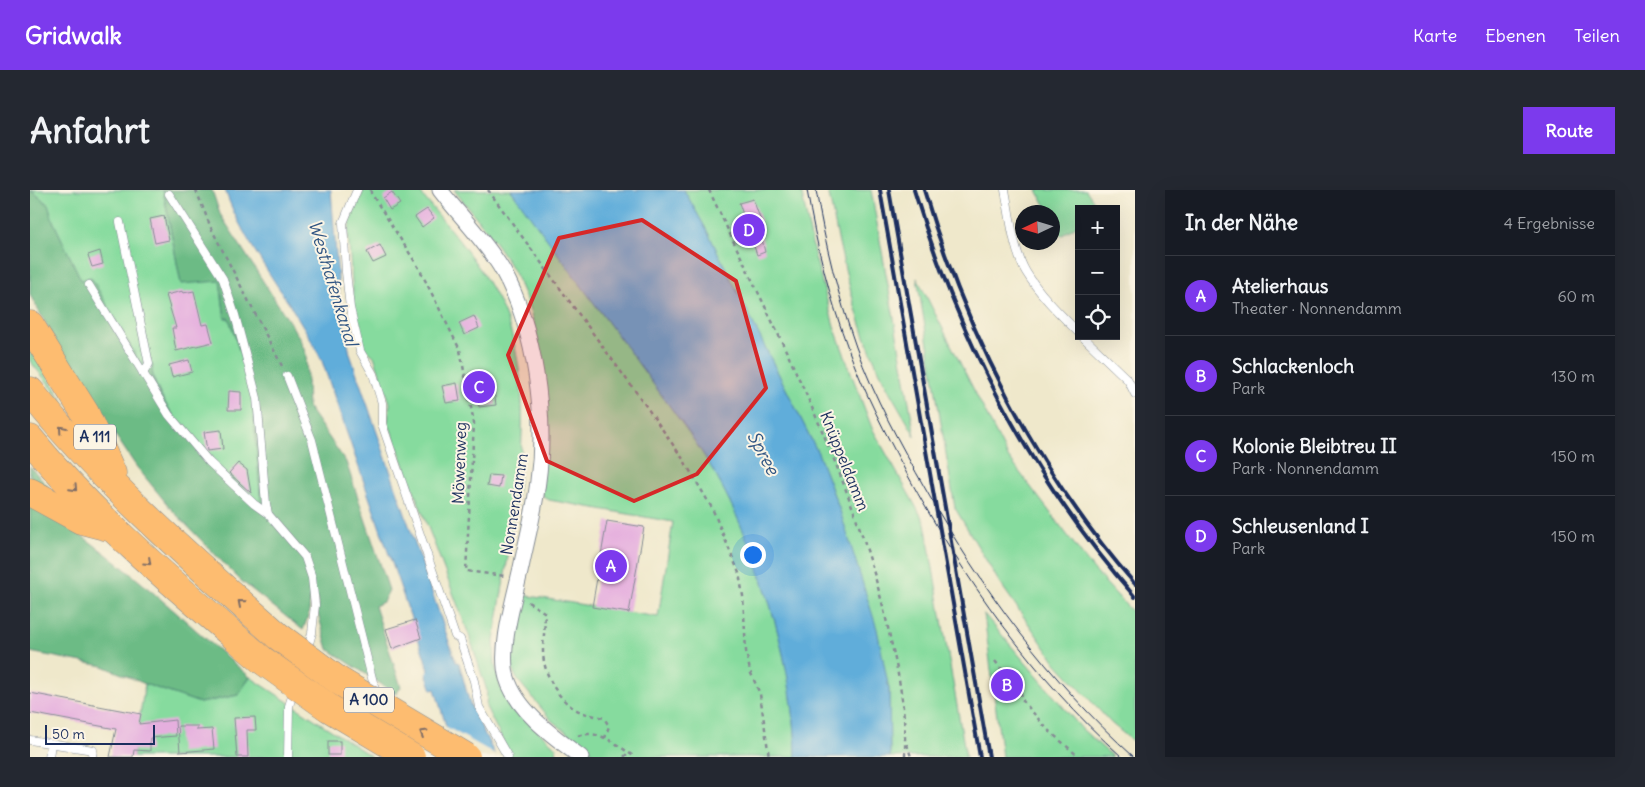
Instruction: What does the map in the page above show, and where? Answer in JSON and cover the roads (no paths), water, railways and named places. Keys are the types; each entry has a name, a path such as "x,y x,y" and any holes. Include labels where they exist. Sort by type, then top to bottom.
{"highway":[{"name":"A 111","path":"30,325 84,413 120,490"},
{"name":"A 100","path":"30,391 65,432 120,490 201,568 278,636 339,681 466,757"},
{"name":"A 100","path":"30,439 112,528 164,576 262,660 329,708 411,757"},
{"path":"30,492 81,520 112,528"}],"street":[{"name":"Nonnendamm","path":"440,190 501,269 521,311 530,349 539,417 540,465 504,655 509,685 537,721 581,757"}],"lane":[{"path":"357,190 343,223 350,308 360,351 374,374 382,403 382,424 456,636 474,681 479,707 508,757"},
{"path":"1005,190 1013,232 1026,271 1052,306 1075,329"},
{"path":"170,194 223,279 235,315 256,392 268,514"},
{"path":"120,222 149,364 142,373"},
{"path":"89,285 169,415 209,462 254,504 268,514 305,557 312,578 315,605 312,633 301,666"},
{"path":"1086,340 1128,380 1135,394"},
{"path":"287,376 312,440 373,673 380,714"},
{"path":"288,757 289,706 298,675"},
{"path":"296,684 362,738"},
{"path":"383,732 391,757"},
{"path":"30,740 93,750 92,757"},
{"path":"49,757 51,744"}],"water":[{"name":"Westhafenkanal","path":"225,190 331,190 340,305 350,354 456,662 459,663 470,704 496,757 449,736 435,689 432,690 426,673 429,670 322,361 311,339 245,233"},
{"name":"Spree","path":"511,190 684,190 706,229 818,453 840,511 877,629 889,689 890,757 796,757 790,691 784,657 754,557 727,496 687,430"}],"tram line":[{"path":"807,190 824,272 849,351 869,398 907,474 952,551 1002,625 1059,694 1122,757"},
{"path":"816,190 833,270 843,309 856,347 879,402 916,473 970,563 1019,632 1074,697 1134,757"}],"railway":[{"path":"880,190 980,757"},
{"path":"889,190 989,757"},
{"path":"914,190 932,246 953,300 977,354 1003,405 1063,505 1135,597"},
{"path":"924,190 961,296 983,348 1008,399 1036,448 1067,495 1100,541 1135,584"}],"place":[{"name":"Schleusenland I","path":"749,230"},
{"name":"Kolonie Bleibtreu II","path":"479,387"},
{"name":"Atelierhaus","path":"611,566"},
{"name":"Schlackenloch","path":"1007,685"}]}
